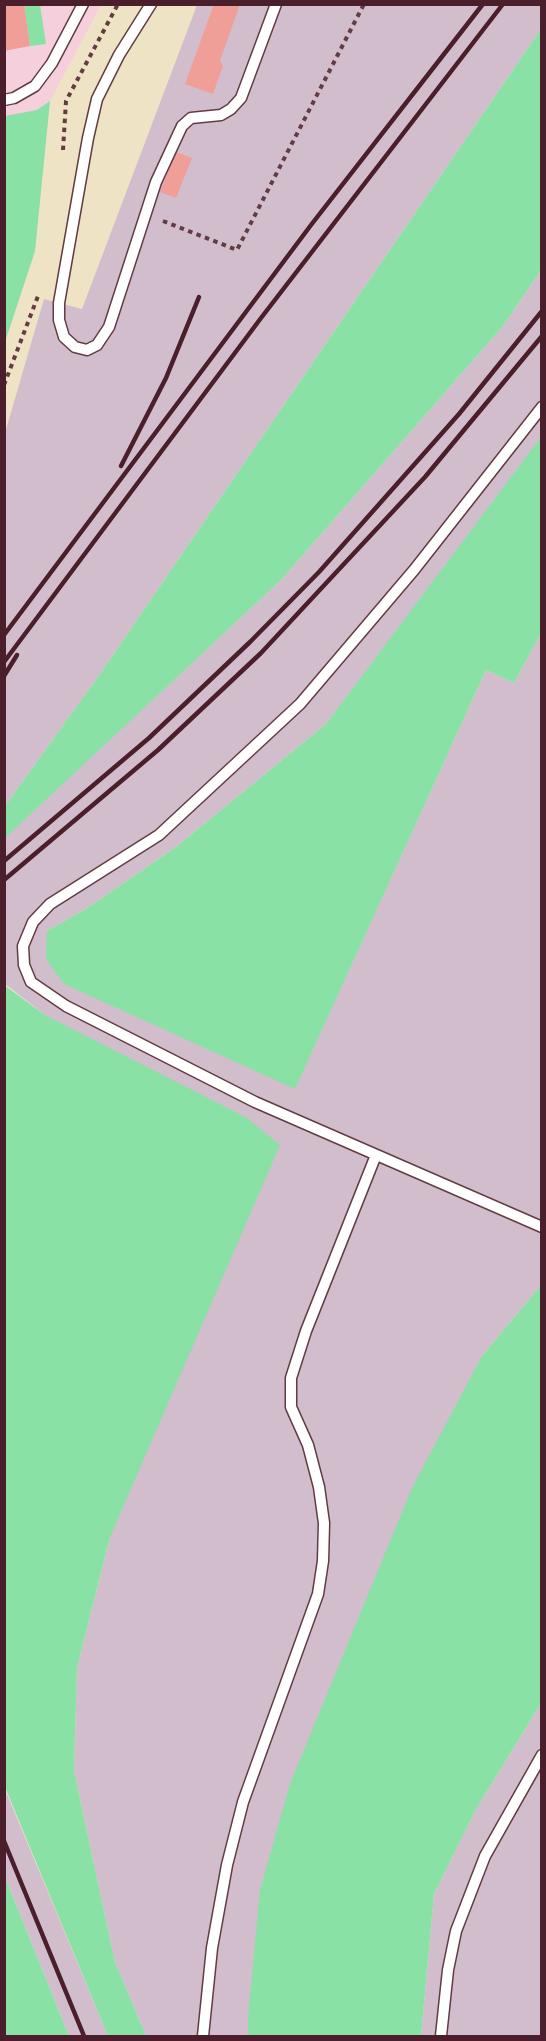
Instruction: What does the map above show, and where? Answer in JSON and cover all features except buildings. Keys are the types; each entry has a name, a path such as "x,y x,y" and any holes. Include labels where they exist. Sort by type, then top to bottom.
{"lane":[{"path":"4,99 14,98 35,86 52,63 83,4"},
{"path":"151,4 119,55 97,99 88,138 59,303 59,320 64,337 75,347 87,350 97,345 109,327 166,157 182,126 191,118 221,115 231,110 241,98 276,4"},
{"path":"542,407 414,570 300,704 159,835 50,904 33,922 23,946 24,965 31,982 66,1006 255,1102 542,1227"},
{"path":"203,2037 212,1948 227,1865 243,1802 318,1594 323,1561 324,1523 320,1487 308,1444 291,1407 289,1396 291,1378 306,1331 376,1155"},
{"path":"441,2037 448,1970 456,1930 485,1856 542,1755"}],"path":[{"path":"146,215 198,233 237,250 364,4"}],"shaded area":[{"path":"5,5 101,5 50,101 35,251 5,342"},
{"path":"197,5 541,5 541,29 100,674 5,806 5,433 44,299 82,309"},
{"path":"541,270 541,437 500,494 326,724 176,847 89,907 47,931 295,1088 486,670 514,683 541,633 541,1285 482,1356 248,2017 248,2036 146,2036 115,1962 74,1771 77,1668 110,1537 45,1015 5,984 4,838 281,580 503,326"},
{"path":"541,1703 541,2036 421,2036 434,1894 475,1811"},
{"path":"4,1787 108,2036 69,2036 5,1877"}],"green space":[{"path":"24,5 40,5 46,44 30,46"},
{"path":"541,29 541,270 503,326 281,580 5,838 5,806 100,674"},
{"path":"50,101 35,251 5,342 5,116 37,110"},
{"path":"541,437 541,633 514,683 486,670 295,1089 64,984 46,959 47,931 89,907 176,847 326,724"},
{"path":"4,985 45,1015 247,1118 280,1145 110,1537 77,1668 74,1771 115,1962 146,2036 108,2036 5,1787"},
{"path":"541,1285 541,1703 475,1811 434,1894 421,2036 248,2036 260,1890 290,1784 412,1488 482,1356"},
{"path":"5,1877 69,2036 5,2036"}],"railway":[{"path":"4,635 311,225 483,4"},
{"path":"4,662 261,318 503,4"},
{"path":"121,466 166,378 199,297"},
{"path":"4,861 149,738 250,642 319,572 459,414 542,311"},
{"path":"4,880 158,750 261,653 425,477 542,336"},
{"path":"4,676 17,655"},
{"path":"4,1841 84,2036"}]}
